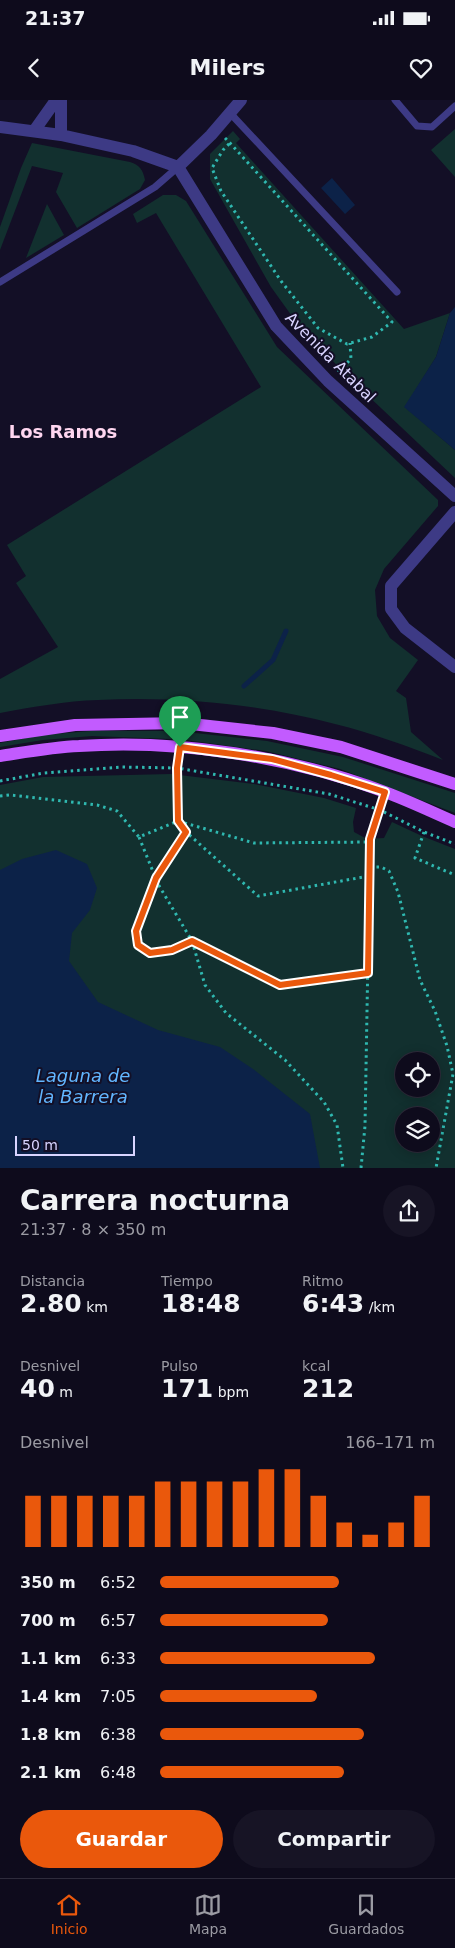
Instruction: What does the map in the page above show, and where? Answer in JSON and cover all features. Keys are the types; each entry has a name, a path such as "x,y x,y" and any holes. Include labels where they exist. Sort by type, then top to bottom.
{"main road":[{"path":"0,736 75,725 182,723 273,733 342,747 455,784"},
{"path":"0,756 79,746 133,745 180,747 272,759 385,792 455,822"}],"street":[{"path":"34,130 56,100"},
{"path":"61,100 61,135"},
{"path":"0,127 34,130 133,151 178,167 241,100"},
{"name":"Avenida Atabal","path":"178,167 276,326 328,382 455,496"},
{"path":"455,512 392,586 391,609 405,628 455,667"}],"lane":[{"path":"395,100 416,126 432,127 455,106"},
{"path":"230,113 396,292"},
{"path":"0,282 155,186 178,167"}],"path":[{"path":"216,128 230,143 392,322 372,337 347,344 318,328 281,281 221,190 212,168 230,143"},
{"path":"328,382 351,359 350,343"},
{"path":"180,747 177,768 178,821 186,832 258,896 370,876"},
{"path":"0,781 44,773 122,767 177,768 329,794 380,810 424,832 455,844"},
{"path":"361,1168 365,1126 370,842 385,792"},
{"path":"0,796 10,795 97,805 117,811 139,837 158,884 192,941 205,985 226,1013 285,1060 324,1102 337,1125 343,1168"},
{"path":"139,837 178,821 254,843 370,842"},
{"path":"186,832 156,878 136,931 138,945 150,953 172,950 192,941"},
{"path":"424,832 415,858 455,875"},
{"path":"370,867 381,867 389,871 398,892 420,980 435,1011 447,1046 453,1074 436,1168"},
{"path":"192,941 280,985 368,973"}],"green space":[{"path":"455,129 455,177 431,150"},
{"path":"233,131 240,139 236,143 404,329 450,313 436,357 405,407 455,450 455,478 345,374 294,319 271,287 210,179 210,154"},
{"path":"32,143 130,162 140,168 145,180 140,189 77,228 56,192 63,173 32,166 0,250 0,227"},
{"path":"163,195 176,195 186,201 277,347 438,500 438,506 384,569 375,590 377,616 390,638 418,660 396,691 406,698 411,732 443,760 362,731 335,724 277,711 217,703 157,699 98,700 61,703 0,713 0,679 58,647 16,583 26,576 7,545 261,387 156,213 137,223 133,214"},
{"path":"47,204 64,235 26,258"},
{"path":"91,731 172,731 171,739 92,736 43,740 0,747 0,743 42,735"},
{"path":"186,732 267,741 343,757 455,793 455,813 340,769 266,751 186,740"},
{"path":"171,774 254,784 324,798 356,808 353,822 354,832 367,839 384,838 392,822 455,849 455,1168 0,1168 0,785 43,777"}],"water":[{"path":"332,178 355,205 345,214 321,188"},
{"path":"455,307 455,450 404,407 436,357 450,313"},
{"name":"Laguna de la Barrera","path":"56,850 87,864 97,888 90,910 72,933 69,961 98,1002 158,1030 220,1047 253,1069 310,1114 320,1168 0,1168 0,870 22,859"}],"waterway":[{"path":"244,686 273,660 286,631"}],"district":[{"name":"Los Ramos","path":"63,432"}],"route":[{"path":"180,747 272,759 385,792 370,839 368,973 280,985 192,941 172,950 150,953 138,945 136,931 156,878 186,832 178,821 177,768 180,747"}]}
